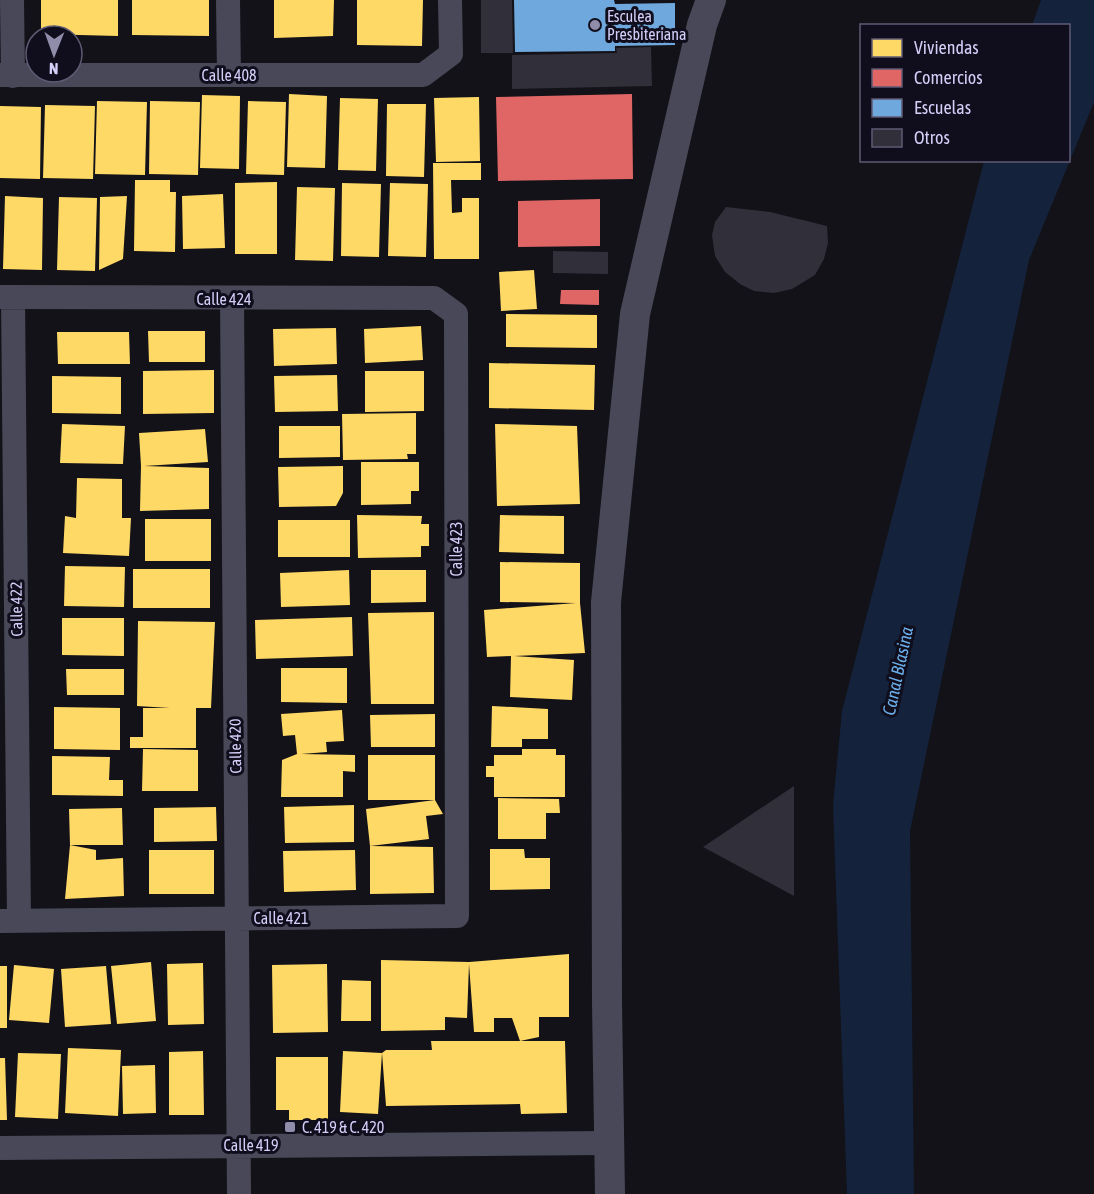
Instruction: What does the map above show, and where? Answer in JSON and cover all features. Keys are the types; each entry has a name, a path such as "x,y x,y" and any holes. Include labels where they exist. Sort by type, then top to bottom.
{"street":[{"path":"7,76 12,0"},
{"path":"228,0 229,75"},
{"name":"Calle 408","path":"7,76 423,75 451,54 450,0"},
{"path":"610,1194 606,602 635,315 702,25 711,0"},
{"name":"Calle 424","path":"7,298 434,298"},
{"name":"Calle 422","path":"7,298 9,921"},
{"name":"Calle 423","path":"434,298 456,314 456,810"},
{"name":"Calle 420","path":"232,299 239,1194"},
{"name":"Calle 421","path":"9,921 457,916 456,810"},
{"name":"Calle 419","path":"0,1148 609,1143"}],"water":[{"path":"1041,0 1094,0 1094,102 1070,160 1070,24 1032,24"},
{"name":"Canal Blasina","path":"984,162 1069,162 1029,260 910,831 914,1194 847,1194 833,805 842,711"}],"building: Viviendas":[{"path":"41,0 118,0 118,36 84,35 84,24 41,24"},
{"path":"132,0 209,0 209,36 132,35"},
{"path":"274,0 334,0 333,36 274,38"},
{"path":"357,0 423,0 422,46 357,45"},
{"path":"289,94 327,96 325,168 287,167"},
{"path":"202,95 240,96 239,169 200,168"},
{"path":"479,97 480,161 436,162 434,98"},
{"path":"340,98 378,99 376,171 338,170"},
{"path":"97,101 147,102 145,175 95,174"},
{"path":"150,101 200,102 198,175 149,174"},
{"path":"248,101 286,102 284,175 246,174"},
{"path":"387,104 426,104 424,177 386,176"},
{"path":"45,105 95,106 93,179 43,178"},
{"path":"0,106 41,107 40,179 0,178"},
{"path":"433,163 481,163 481,180 451,180 452,213 462,212 462,198 479,198 479,259 434,259"},
{"path":"135,180 170,180 170,192 176,192 175,252 134,251"},
{"path":"277,182 277,254 235,254 235,183"},
{"path":"342,183 381,184 379,257 341,256"},
{"path":"390,183 428,184 426,257 388,256"},
{"path":"297,187 335,188 333,261 295,260"},
{"path":"223,194 225,248 183,249 182,196"},
{"path":"5,196 43,198 42,270 3,269"},
{"path":"127,196 123,259 99,270 100,197"},
{"path":"59,197 97,198 95,271 57,270"},
{"path":"534,270 537,309 501,311 499,272"},
{"path":"506,314 597,315 597,348 506,347"},
{"path":"421,326 423,360 365,363 364,329"},
{"path":"336,328 337,364 274,366 273,329"},
{"path":"148,331 205,331 205,362 149,362"},
{"path":"57,332 129,332 130,364 58,364"},
{"path":"489,363 595,365 594,410 489,408"},
{"path":"214,370 214,413 143,414 143,371"},
{"path":"365,371 424,371 424,411 365,412"},
{"path":"337,375 338,411 275,412 274,376"},
{"path":"52,376 121,377 121,414 52,413"},
{"path":"416,413 416,454 407,454 408,459 343,460 342,414"},
{"path":"62,424 125,426 123,464 60,463"},
{"path":"495,424 577,426 580,504 497,506"},
{"path":"279,426 340,426 340,457 279,458"},
{"path":"205,429 208,462 144,466 209,468 209,509 140,511 139,433"},
{"path":"361,462 419,462 419,491 411,491 411,504 361,505"},
{"path":"343,466 343,493 336,506 279,507 278,467"},
{"path":"77,478 122,479 122,518 131,518 129,556 63,553 65,516 76,518"},
{"path":"357,515 422,516 421,524 429,524 429,546 421,546 421,557 358,558"},
{"path":"500,515 564,516 564,554 499,552"},
{"path":"145,519 211,519 211,561 145,561"},
{"path":"278,520 350,520 350,557 278,557"},
{"path":"500,562 580,563 580,603 585,653 514,656 574,660 572,700 510,697 511,656 487,657 484,610 576,603 500,602"},
{"path":"65,566 125,567 124,607 64,606"},
{"path":"133,569 210,569 210,608 133,608"},
{"path":"349,570 350,605 281,607 280,573"},
{"path":"371,570 426,570 426,602 371,603"},
{"path":"434,612 434,704 371,704 368,613"},
{"path":"352,617 353,656 256,659 255,620"},
{"path":"62,618 124,618 124,656 62,655"},
{"path":"138,621 215,622 211,708 196,708 196,748 130,748 130,737 143,737 143,708 170,708 137,706"},
{"path":"281,668 347,668 347,703 281,702"},
{"path":"66,669 124,669 124,695 67,695"},
{"path":"492,706 548,709 548,739 522,739 522,747 491,747"},
{"path":"54,707 120,708 120,750 54,749"},
{"path":"342,710 344,741 326,742 327,752 301,754 355,755 355,772 343,771 343,797 281,797 282,760 297,754 295,735 283,736 281,714"},
{"path":"435,714 435,747 371,747 370,715"},
{"path":"143,749 198,750 198,791 142,791"},
{"path":"522,749 556,749 556,755 565,755 565,797 494,797 494,777 486,777 486,766 494,766 494,755 522,755"},
{"path":"368,755 435,755 435,800 368,800"},
{"path":"52,756 110,757 109,780 123,780 123,796 52,795"},
{"path":"498,798 559,799 560,813 546,813 546,839 498,839"},
{"path":"435,800 443,814 426,816 429,839 370,846 366,809"},
{"path":"354,805 354,842 285,843 284,807"},
{"path":"216,807 217,841 154,842 154,808"},
{"path":"122,808 123,845 70,845 69,809"},
{"path":"70,845 96,850 96,860 123,858 124,896 65,899"},
{"path":"370,846 433,847 434,893 370,894"},
{"path":"490,849 524,849 525,858 550,858 550,889 490,890"},
{"path":"149,850 214,850 214,894 149,894"},
{"path":"355,850 356,890 284,892 283,851"},
{"path":"569,954 569,1017 539,1017 539,1037 520,1041 512,1018 494,1018 494,1032 474,1032 469,964 467,1018 445,1017 445,1030 381,1031 381,960 469,962"},
{"path":"151,962 156,1021 117,1024 111,966"},
{"path":"203,963 204,1024 168,1025 167,964"},
{"path":"327,964 328,1032 273,1033 272,965"},
{"path":"14,965 54,969 49,1023 9,1020"},
{"path":"0,966 7,966 7,1028 0,1028"},
{"path":"106,966 111,1024 65,1027 61,969"},
{"path":"342,980 371,981 371,1021 341,1021"},
{"path":"431,1041 565,1041 567,1113 521,1114 520,1104 386,1106 382,1053 386,1050 432,1050"},
{"path":"68,1048 121,1050 118,1116 65,1113"},
{"path":"203,1051 204,1115 169,1115 169,1052"},
{"path":"343,1051 382,1053 378,1114 340,1112"},
{"path":"18,1053 61,1054 58,1119 15,1117"},
{"path":"276,1057 328,1057 328,1120 289,1120 289,1110 276,1110"},
{"path":"0,1058 5,1058 7,1120 0,1120"},
{"path":"155,1065 156,1113 123,1114 122,1066"}],"building: Comercios":[{"path":"632,94 633,179 498,181 496,97"},
{"path":"600,199 600,246 518,247 518,201"},
{"path":"561,290 599,290 599,305 560,304"}],"building: Escuelas":[{"name":"Esculea Presbiteriana","path":"514,0 614,0 615,4 675,3 675,45 615,46 615,51 515,52"}],"building: Otros":[{"path":"481,0 512,0 513,53 481,53"},
{"path":"651,47 652,86 512,89 512,55 617,53 616,48"},
{"path":"726,207 770,212 827,226 828,243 824,259 815,275 792,289 774,293 754,291 740,284 725,272 715,256 712,235 715,222"},
{"path":"553,251 608,252 608,274 553,273"},
{"path":"794,786 794,896 703,847"}],"place":[{"name":"Esculea Presbiteriana","path":"595,25"},
{"name":"C. 419 & C. 420","path":"290,1127"}]}
